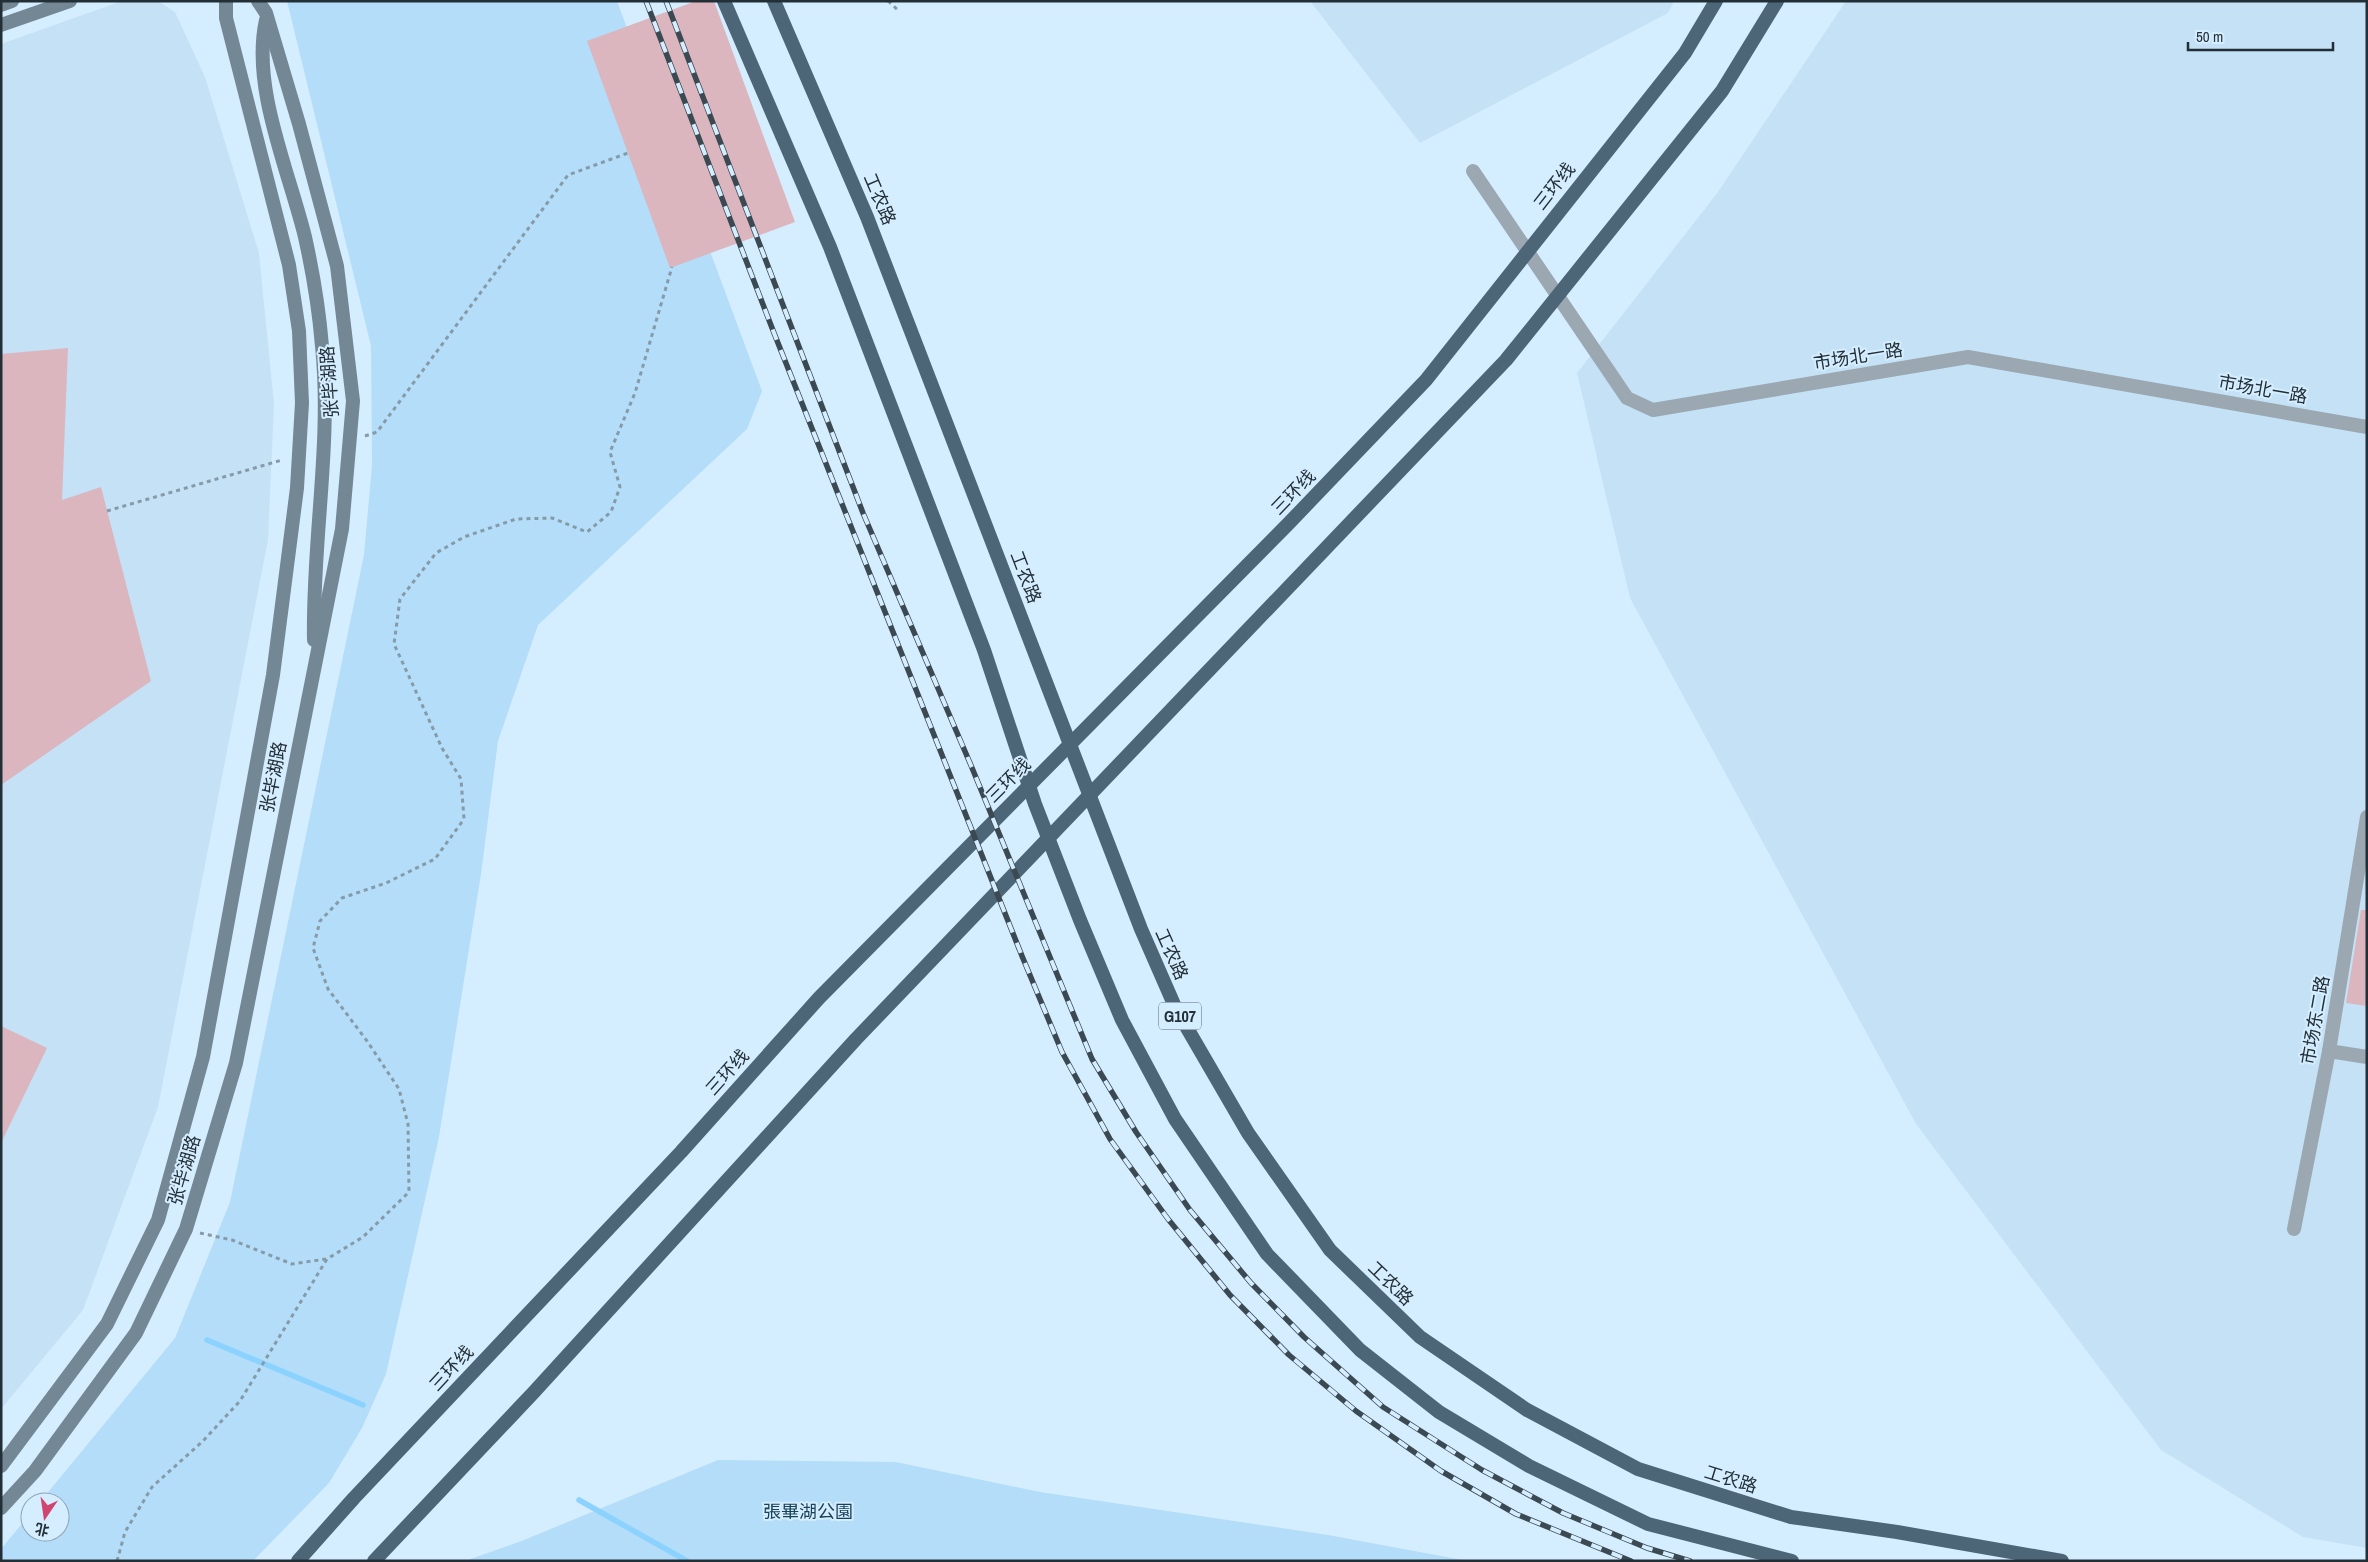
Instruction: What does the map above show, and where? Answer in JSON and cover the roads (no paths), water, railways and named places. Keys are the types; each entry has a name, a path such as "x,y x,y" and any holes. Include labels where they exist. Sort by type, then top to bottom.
{"highway":[{"path":"724,1 830,247 984,650 1035,804 1080,920 1122,1020 1175,1119 1267,1254 1360,1350 1439,1412 1530,1466 1648,1524 1792,1561"},
{"name":"工农路","path":"774,1 868,217 1141,929 1176,1009 1248,1133 1330,1250 1420,1337 1527,1410 1638,1469 1792,1517 1897,1532 2062,1561"},
{"name":"三环线","path":"298,1561 361,1490 681,1152 819,998 1290,522 1426,380 1684,53 1716,1"},
{"path":"374,1561 534,1392 856,1039 1506,360 1722,91 1777,1"}],"main road":[{"path":"1,5 12,1"},
{"path":"1,25 70,1"},
{"name":"张毕湖路","path":"1,1466 107,1324 158,1220 203,1057 273,674 297,488 302,403 299,332 289,265 226,18 226,1"},
{"name":"张毕湖路","path":"1,1508 36,1471 136,1333 186,1229 236,1063 342,530 353,401 337,266 299,124 266,13 258,1"},
{"path":"270,1 263,33 263,70 269,109 305,238 316,295 323,347 325,410 321,504 313,593 314,666"}],"street":[{"name":"市场北一路","path":"1473,171 1627,398 1653,410 1968,357 2367,426"},
{"name":"市场东二路","path":"2294,1229 2329,1050 2367,817"},
{"path":"2329,1050 2367,1057"}],"waterway":[{"path":"207,1340 363,1405"},
{"path":"579,1500 687,1561"}],"railway":[{"path":"646,1 774,333 1022,956 1062,1052 1110,1139 1168,1219 1230,1295 1289,1355 1356,1411 1441,1471 1516,1514 1631,1561"},
{"path":"666,1 863,513 970,763 1092,1059 1136,1132 1190,1210 1251,1283 1304,1337 1383,1407 1482,1470 1563,1513 1647,1548 1690,1561"}],"park label":[{"name":"張畢湖公園","path":"808,1511"}]}
